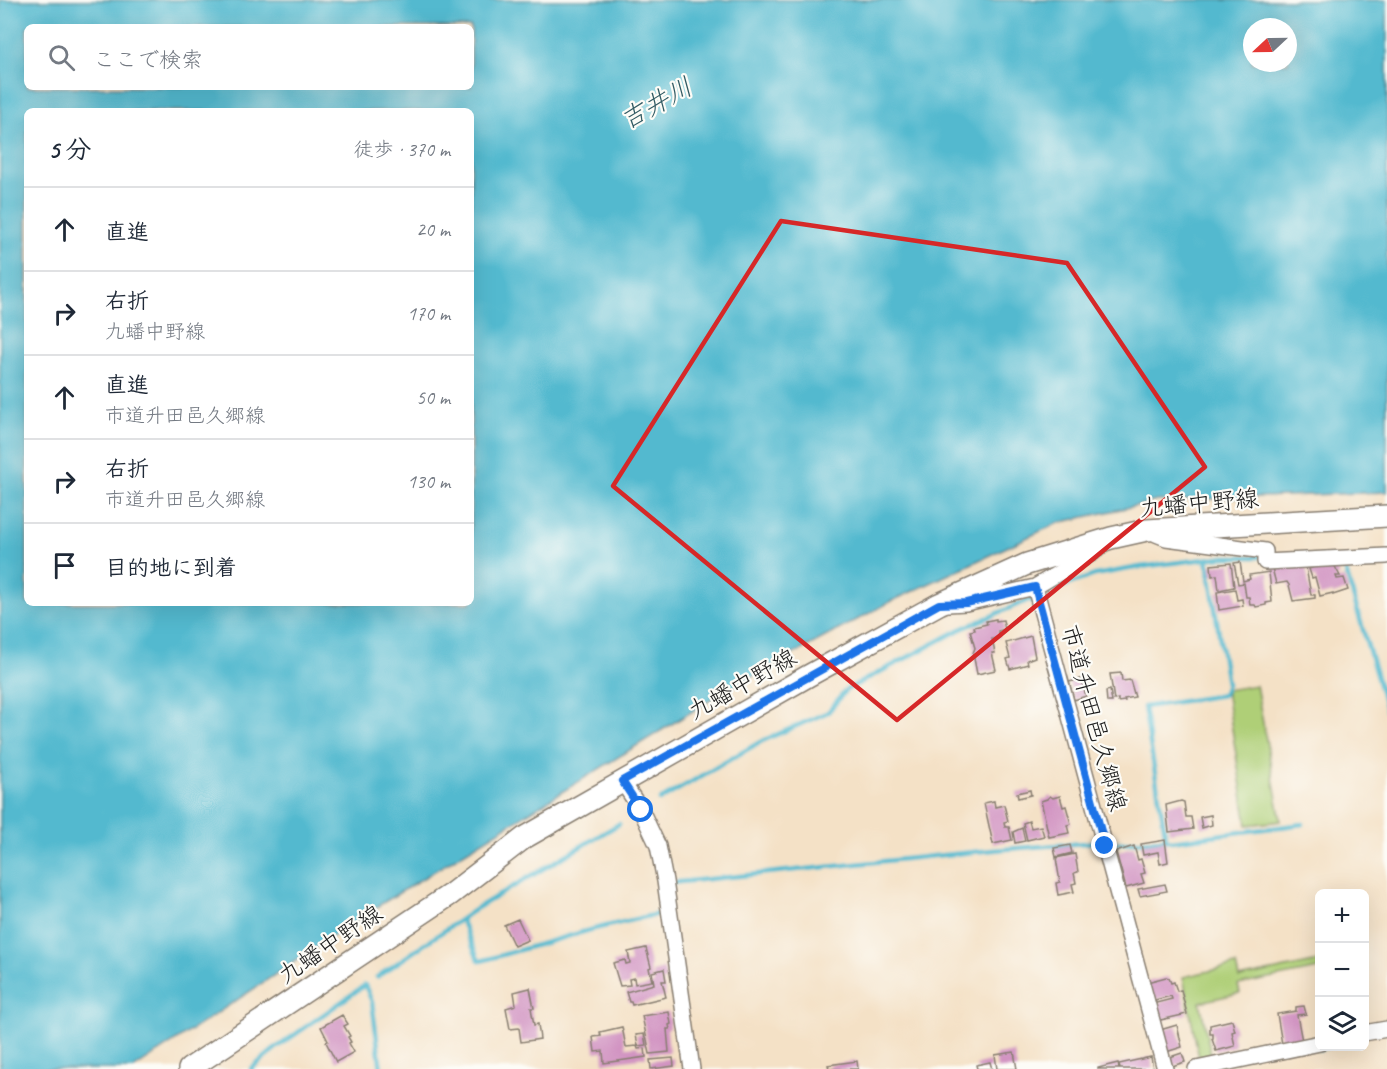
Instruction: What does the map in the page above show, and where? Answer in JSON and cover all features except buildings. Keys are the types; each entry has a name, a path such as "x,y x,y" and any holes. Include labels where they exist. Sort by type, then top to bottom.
{"main road":[{"name":"九蟠中野線","path":"189,1069 451,894 524,838 939,604 1026,564 1110,538 1147,530 1387,516"}],"street":[{"path":"1147,530 1166,538 1265,550 1265,562 1387,556"},
{"path":"939,604 966,603 1035,587 1094,552 1110,538"},
{"name":"市道升田邑久郷線","path":"1035,587 1165,1069"},
{"path":"622,781 641,810 658,846 692,1069"},
{"path":"1369,1032 1387,1029"},
{"path":"1196,1069 1315,1044"}],"highlighted area":[{"path":"781,221 1067,263 1205,467 897,720 613,486"}],"green space":[{"path":"1256,685 1281,821 1247,825 1226,690"},
{"path":"1315,962 1315,970 1238,985 1240,993 1200,1002 1212,1060 1200,1063 1183,977 1236,965 1239,978"}],"water":[{"name":"吉井川","path":"0,0 1387,0 1387,492 1157,501 1058,523 892,601 725,691 386,901 133,1069 0,1069"}],"waterway":[{"path":"1047,592 1095,575 1140,567 1221,557 1259,557"},
{"path":"1166,839 1144,707 1223,695 1227,684 1207,559"},
{"path":"1343,561 1387,712"},
{"path":"660,800 760,742 828,712 846,690 961,629 1031,599 1033,603"},
{"path":"377,977 477,908 619,824"},
{"path":"1107,844 1166,839 1171,841 1303,824"},
{"path":"670,885 670,883 993,850 1098,842"},
{"path":"461,919 478,959 481,961 590,930 666,912"},
{"path":"251,1069 276,1048 365,985 372,1002 381,1069"}],"route":[{"path":"641,810 622,781 939,604 966,603 1035,587 1105,846"}]}
